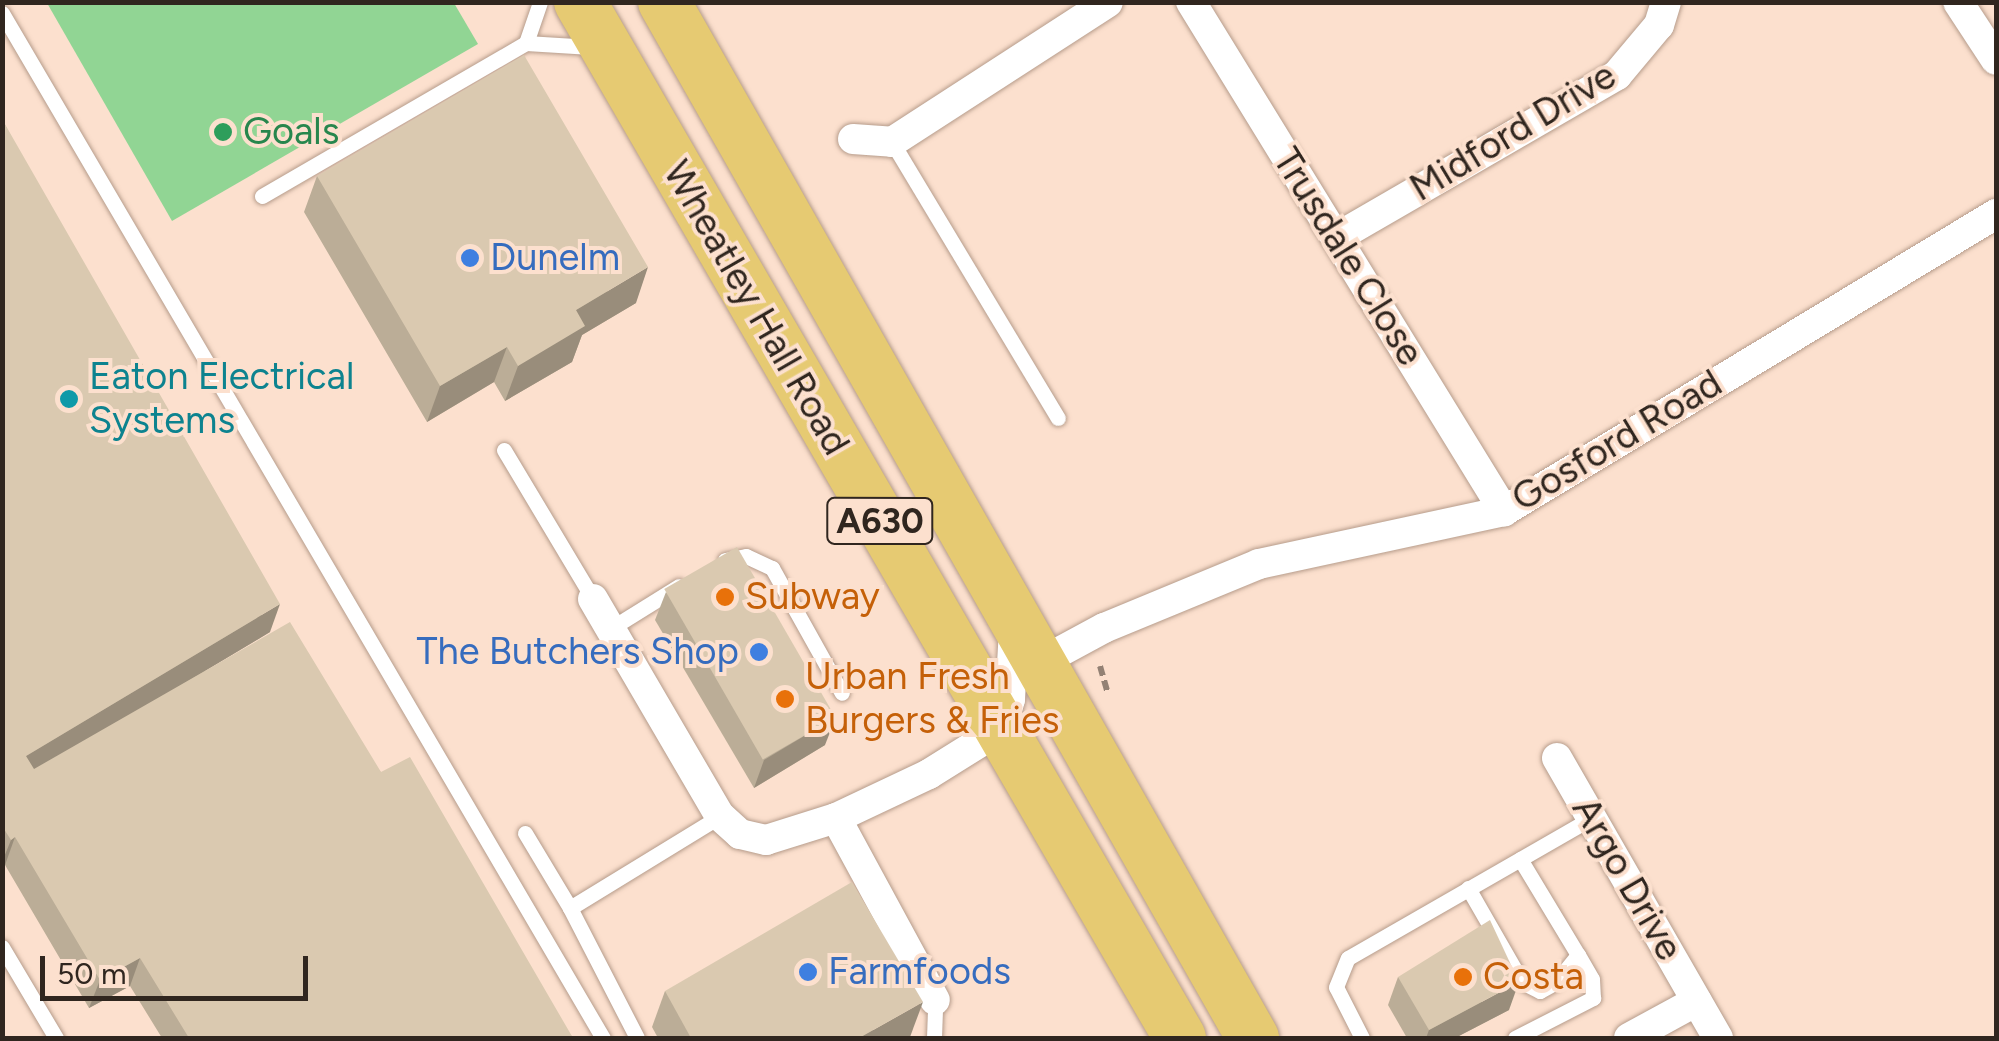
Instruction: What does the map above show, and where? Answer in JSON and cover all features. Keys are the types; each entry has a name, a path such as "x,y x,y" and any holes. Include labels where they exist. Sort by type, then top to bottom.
{"highway":[{"name":"Wheatley Hall Road","path":"580,2 1177,1033"},
{"name":"Wheatley Hall Road","path":"664,2 1253,1038"},
{"name":"Wheatley Hall Road","path":"1042,662 1061,786 1165,980 1177,1033"}],"street":[{"path":"853,139 892,142 1108,2"},
{"name":"Trusdale Close","path":"1192,2 1504,511"},
{"name":"Midford Drive","path":"1336,238 1617,74 1659,26 1666,2"},
{"path":"1958,2 1996,60"},
{"name":"Gosford Road","path":"1042,662 1104,628 1259,564 1504,511 1996,214"},
{"path":"593,599 720,816 740,834 766,840 836,818 929,774 1001,729 1010,699 1012,610"},
{"name":"Argo Drive","path":"1557,758 1718,1038"},
{"path":"836,818 935,1000"},
{"name":"Argo Drive","path":"1629,1038 1696,1001"}],"lane":[{"path":"526,43 540,2"},
{"path":"2,13 604,1038"},
{"path":"262,196 526,43 606,50"},
{"path":"892,142 1058,418"},
{"path":"504,450 593,599"},
{"path":"706,570 746,556 772,568 842,693"},
{"path":"610,629 690,580"},
{"path":"570,908 720,816"},
{"path":"1362,1038 1336,987 1340,968 1422,914 1591,818"},
{"path":"525,833 570,908 638,1038"},
{"path":"1514,1038 1592,998 1592,980 1520,858"},
{"path":"1468,888 1530,990 1556,982 1578,955"},
{"path":"2,946 56,1038"},
{"path":"934,1038 935,1000"}],"green space":[{"name":"Goals","path":"47,3 454,3 478,44 172,221"}],"building":[{"name":"Dunelm","path":"524,55 648,267 576,310 585,326 518,366 507,347 440,386 317,176"},
{"name":"Eaton Electrical Systems","path":"2,119 280,604 26,756 34,769 290,622 381,772 410,757 573,1038 189,1038 140,958 100,980 15,837 11,840 2,826"},
{"path":"737,547 836,718 763,760 664,589"},
{"name":"Farmfoods","path":"852,882 923,1002 859,1038 691,1038 665,991"},
{"path":"1490,920 1519,982 1429,1030 1398,977"}],"place":[{"name":"Goals","path":"223,132"},
{"name":"Dunelm","path":"470,258"},
{"name":"Eaton Electrical Systems","path":"69,399"},
{"name":"Subway","path":"725,597"},
{"name":"The Butchers Shop","path":"759,652"},
{"name":"Urban Fresh Burgers & Fries","path":"785,699"},
{"name":"Farmfoods","path":"808,972"},
{"name":"Costa","path":"1463,977"}]}
